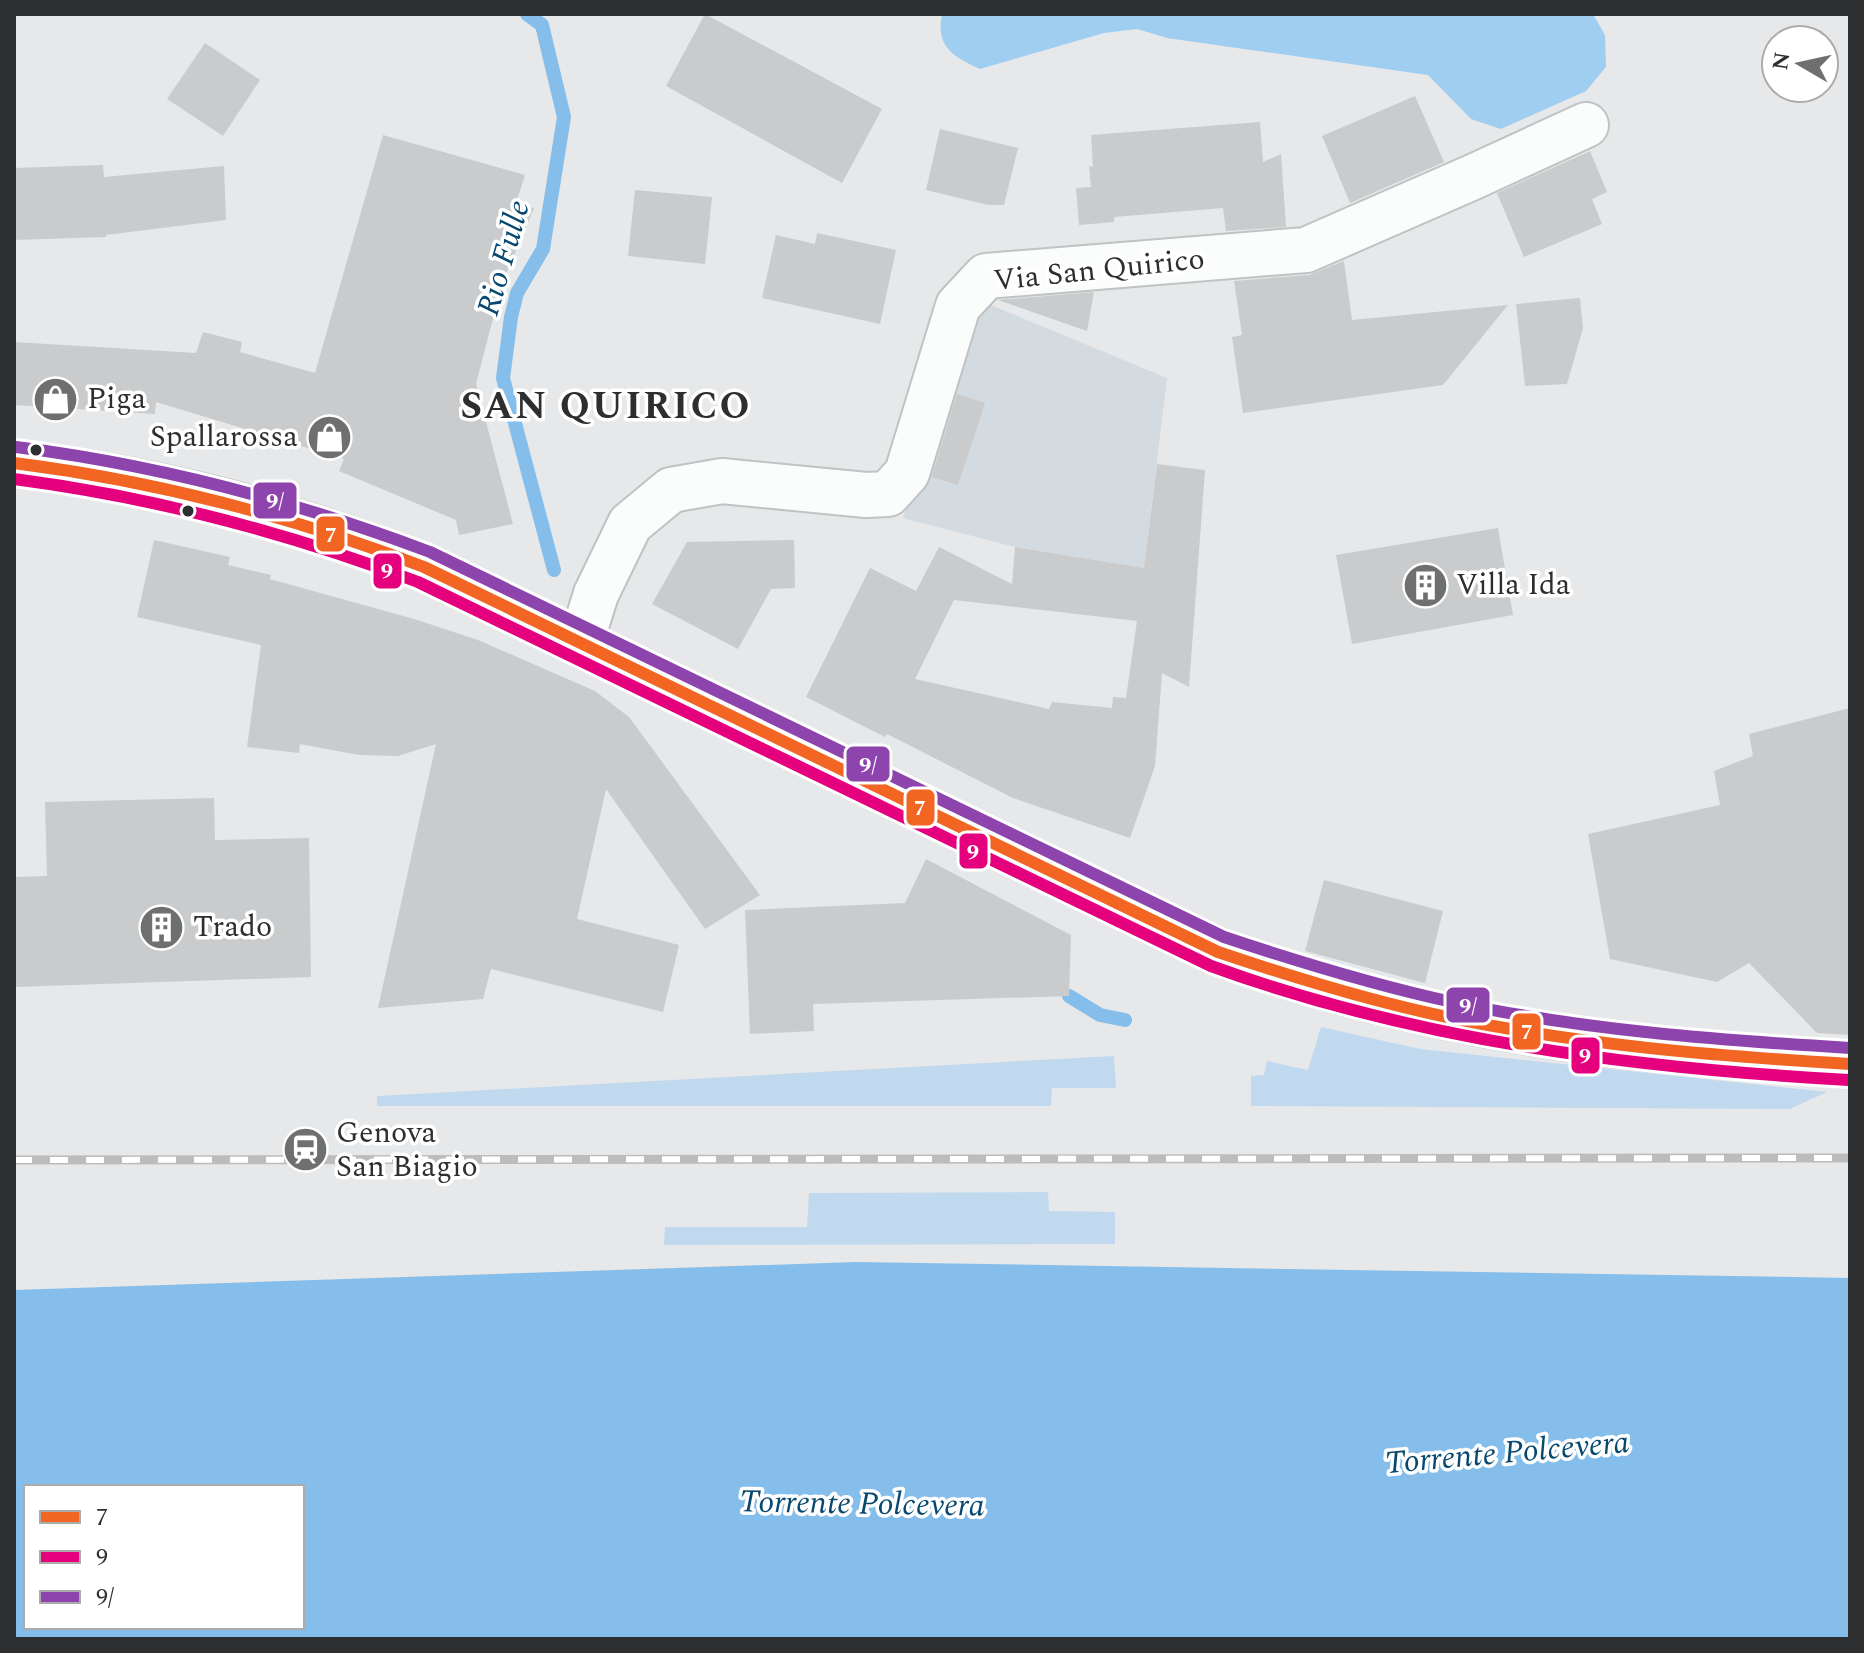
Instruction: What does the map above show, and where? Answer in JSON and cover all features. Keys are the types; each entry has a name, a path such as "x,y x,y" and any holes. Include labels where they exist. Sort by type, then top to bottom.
{"main road":[{"path":"14,463 106,475 242,506 365,543 436,572 1218,952 1280,974 1349,995 1496,1028 1565,1039 1783,1061 1850,1064"}],"street":[{"name":"Via San Quirico","path":"581,642 596,594 630,524 671,490 722,481 866,495 888,494 907,473 958,306 986,276 1306,250 1586,125"}],"shaded area":[{"path":"942,14 1593,14 1605,35 1606,67 1586,91 1501,129 1471,119 1428,75 1167,38 1137,29 1104,33 980,69 955,55 944,43 941,35"},
{"path":"981,301 1167,378 1144,568 1015,547 903,518"},
{"path":"1321,1027 1420,1049 1827,1092 1790,1109 1251,1106 1251,1076 1264,1075 1267,1061 1308,1070"},
{"path":"1114,1056 1116,1088 1052,1088 1051,1106 377,1106 377,1096"},
{"path":"1048,1192 1049,1211 1115,1212 1115,1244 664,1245 665,1227 807,1227 809,1193"}],"water":[{"name":"Torrente Polcevera","path":"856,1262 1850,1278 1850,1639 14,1639 14,1290"}],"building":[{"path":"705,14 882,109 842,183 666,86"},
{"path":"205,43 260,80 223,136 167,99"},
{"path":"1415,96 1444,162 1350,203 1322,136"},
{"path":"1260,122 1263,162 1281,154 1286,227 1226,231 1223,208 1114,217 1114,222 1079,225 1076,188 1091,187 1091,135"},
{"path":"940,129 1018,148 1004,205 988,205 926,190"},
{"path":"383,135 525,175 516,203 534,208 502,284 476,384 513,524 459,535 456,520 339,471 344,459 156,402 155,414 14,405 14,342 196,353 203,332 242,342 240,352 315,373"},
{"path":"1590,151 1607,192 1592,199 1602,224 1524,257 1497,193"},
{"path":"103,165 104,177 224,166 226,220 106,237 14,240 14,168"},
{"path":"635,190 712,197 705,264 628,256"},
{"path":"817,233 896,250 880,324 762,298 776,235 815,244"},
{"path":"1344,261 1352,320 1508,305 1443,385 1243,413 1232,337 1242,335 1234,281 1309,275"},
{"path":"1094,292 1087,331 998,300"},
{"path":"1580,298 1583,328 1567,384 1525,386 1516,304"},
{"path":"957,394 985,403 958,485 932,477"},
{"path":"1157,464 1205,470 1189,687 1162,673 1155,766 1130,838 1013,798 806,697 870,568 916,591 939,547 1012,584 1015,547 1144,568","holes":["954,600 1137,621 1126,698 1113,697 1112,708 1052,702 1049,709 915,679"]},
{"name":"Villa Ida","path":"1498,528 1513,615 1352,644 1336,555"},
{"path":"154,540 230,557 228,565 271,575 270,579 478,640 595,691 629,717 760,895 705,929 606,789 577,919 679,945 663,1012 491,969 483,999 378,1008 436,744 398,756 359,755 300,744 299,753 247,747 261,645 137,617"},
{"path":"794,540 795,588 771,589 738,649 652,604 687,542"},
{"path":"1850,708 1850,1035 1817,1033 1749,963 1717,982 1610,959 1588,834 1720,805 1714,771 1753,756 1749,734"},
{"name":"Trado","path":"214,798 215,840 309,838 311,977 14,987 14,877 47,876 45,802"},
{"path":"926,859 1071,935 1069,996 813,1004 814,1031 750,1034 745,910 905,903"},
{"path":"1324,880 1443,911 1425,983 1305,951"}],"waterway":[{"name":"Rio Fulle","path":"527,14 542,25 564,117 543,249 517,293 503,378 554,570"},
{"name":"Rio Fulle","path":"1069,996 1100,1015 1125,1020"}],"railway":[{"path":"14,1160 1850,1158"}],"transit line":[{"name":"9/","path":"16,447 122,464 226,487 430,552 1224,937 1394,988 1501,1012 1650,1032 1850,1048"},
{"name":"7","path":"14,463 171,490 273,516 424,567 1218,952 1247,962 1393,1005 1501,1027 1650,1048 1850,1064"},
{"name":"9","path":"14,479 117,496 219,518 319,547 418,582 1211,966 1289,992 1367,1014 1526,1047 1687,1068 1849,1080"}],"place":[{"name":"Piga","path":"56,399"},
{"name":"Spallarossa","path":"329,437"},
{"name":"Villa Ida","path":"1425,585"},
{"name":"Trado","path":"162,927"},
{"name":"Genova San Biagio","path":"305,1150"}],"district":[{"name":"SAN QUIRICO","path":"606,407"}]}
